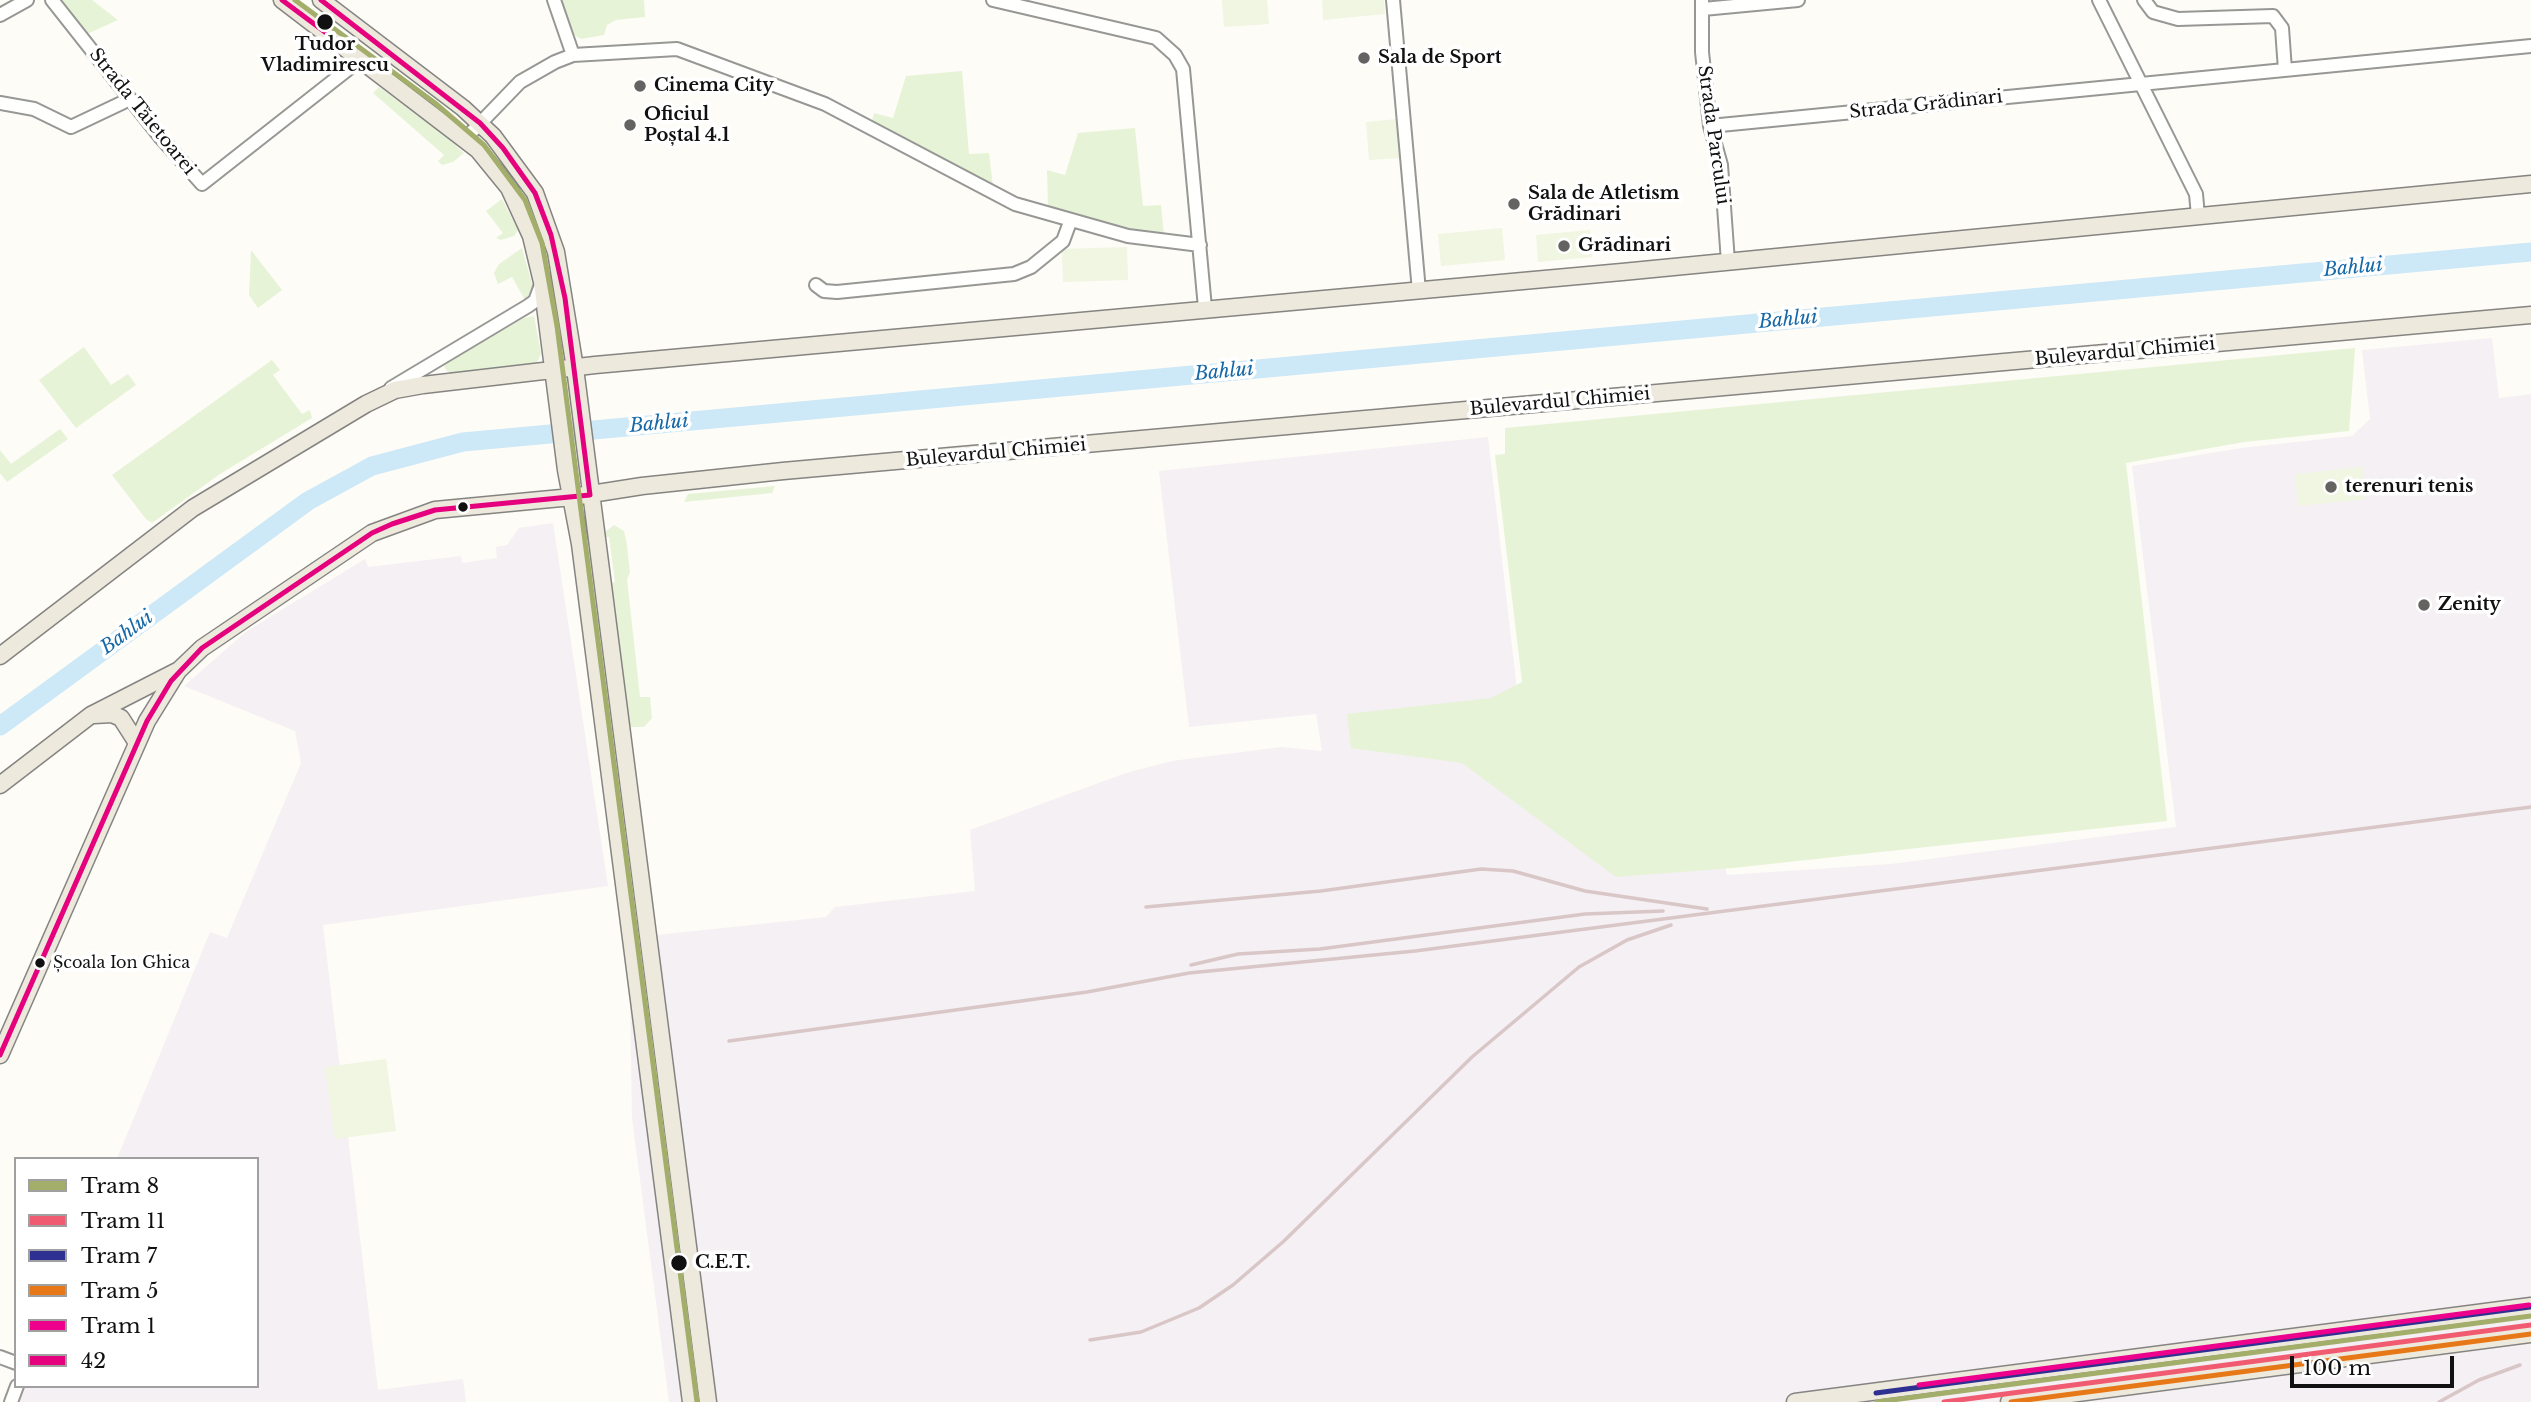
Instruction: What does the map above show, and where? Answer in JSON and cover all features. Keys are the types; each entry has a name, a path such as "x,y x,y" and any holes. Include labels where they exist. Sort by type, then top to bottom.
{"main road":[{"path":"282,0 465,139 509,188 531,236 542,282 566,470 572,497 691,1402"},
{"path":"321,0 480,123 526,178 543,212 556,252 575,368 708,1402"},
{"path":"0,656 193,508 366,404 395,390 595,365 887,340 1205,308 1419,291 2531,184"},
{"name":"Bulevardul Chimiei","path":"179,670 202,648 372,533 435,510 905,460 2531,315"},
{"path":"0,785 91,715 179,670"},
{"path":"0,1055 137,743 158,701 179,670"},
{"path":"91,715 112,714 121,718 137,743"},
{"path":"1795,1402 2531,1306"},
{"path":"2009,1402 2531,1334"}],"street":[{"path":"0,15 27,0"},
{"name":"Strada Tăietoarei","path":"52,0 202,184 361,59"},
{"path":"554,0 573,55"},
{"path":"993,0 1026,10 1127,29 1156,38 1167,46 1183,69 1205,308"},
{"path":"1393,0 1419,291"},
{"name":"Strada Parcului","path":"1728,262 1721,164 1710,126 1702,52 1703,4 1798,0"},
{"path":"2099,0 2196,194 2198,216"},
{"path":"2145,3 2153,12 2179,19 2273,16 2282,28 2285,70"},
{"name":"Strada Grădinari","path":"1710,126 2531,46"},
{"path":"465,139 520,82 537,70 573,55 657,48 677,49 825,104 992,194 1070,222 1162,243 1200,245"},
{"path":"0,103 34,109 62,125 73,127 130,99"},
{"path":"816,285 824,291 837,292 1014,274 1031,267 1063,241 1070,222"},
{"path":"366,404 528,306 535,301 542,282"}],"shaded area":[{"path":"2492,338 2499,398 2531,394 2531,1402 669,1402 632,1118 629,938 826,917 835,907 975,891 970,830 1126,773 1172,761 1281,747 1322,751 1316,714 1189,727 1159,471 1488,437 1517,690 1683,669 1727,875 1891,864 2176,827 2132,466 2241,448 2352,436 2370,419 2362,350"},
{"path":"553,523 608,886 323,925 378,1390 463,1379 466,1402 15,1402 21,1388 259,1388 259,1157 118,1157 210,932 227,938 301,763 295,731 184,686 247,631 365,559 368,567 461,556 462,563 497,558 496,547 507,545 519,528"}],"green space":[{"path":"62,0 92,0 118,20 87,34"},
{"path":"560,0 644,0 645,17 616,20 607,25 604,35 581,39 572,34"},
{"path":"1222,0 1267,0 1269,24 1224,27"},
{"path":"1322,0 1384,0 1385,14 1323,20"},
{"path":"962,71 969,154 989,153 993,186 872,121 874,113 893,118 906,76"},
{"path":"379,87 464,153 453,162 442,165 438,161 444,155 373,93"},
{"path":"1397,119 1401,158 1369,160 1366,122"},
{"path":"1135,128 1143,206 1161,205 1164,235 1122,228 1048,208 1047,170 1065,175 1078,133"},
{"path":"502,199 518,230 514,236 501,240 496,238 503,233 486,211"},
{"path":"1502,228 1505,260 1441,266 1438,234"},
{"name":"Grădinari","path":"1590,230 1592,257 1538,262 1536,235"},
{"path":"1127,247 1128,280 1063,282 1062,249"},
{"path":"522,248 533,287 525,300 512,277 498,284 494,273 499,264"},
{"path":"251,250 282,290 258,308 249,295"},
{"path":"534,316 541,353 537,363 451,373 446,370 444,366 447,362 524,318"},
{"path":"84,347 111,385 128,374 136,385 76,428 39,380"},
{"path":"2355,348 2349,431 2244,442 2126,463 2167,821 1733,868 1616,877 1462,763 1351,748 1347,714 1491,698 1522,682 1495,455 1505,454 1505,428"},
{"path":"272,360 280,370 273,375 302,414 310,410 312,418 220,474 152,523 146,519 112,475"},
{"path":"60,429 68,439 7,482 0,473 0,450 11,464"},
{"name":"terenuri tenis","path":"2363,467 2366,499 2298,506 2295,474"},
{"path":"775,486 772,493 684,502 688,494"},
{"path":"614,525 624,531 627,545 630,573 627,579 640,697 650,697 652,718 644,727 629,727 609,583 615,582 609,537 605,537 605,532"},
{"path":"386,1059 396,1131 335,1139 325,1067"}],"waterway":[{"name":"Bahlui","path":"0,726 308,501 372,466 463,442 2531,252"}],"railway":[{"path":"729,1041 1087,992 1189,973 1415,951 2531,807"},
{"path":"1146,907 1321,891 1481,869 1513,871 1585,891 1707,909"},
{"path":"1191,965 1238,954 1320,949 1585,914 1663,911"},
{"path":"1090,1340 1141,1332 1199,1308 1233,1285 1284,1241 1472,1057 1579,967 1627,940 1671,925"},
{"path":"2439,1402 2479,1380 2520,1365"}],"tram line":[{"name":"8","path":"295,0 435,103 484,145 525,200 542,243 557,326 697,1402"},
{"name":"1","path":"1919,1385 2529,1305"},
{"name":"7","path":"1876,1393 2530,1307"},
{"name":"8","path":"1877,1402 2531,1316"},
{"name":"11","path":"1944,1402 2531,1325"},
{"name":"5","path":"2011,1402 2531,1334"}],"transit line":[{"name":"42","path":"282,0 341,44"},
{"name":"42","path":"0,1055 147,721 171,681 202,648 372,533 392,524 435,510 590,495 565,298 551,235 535,193 503,148 480,123 321,0"}],"place":[{"name":"Tudor Vladimirescu","path":"325,22"},
{"name":"Sala de Sport","path":"1364,58"},
{"name":"Cinema City","path":"640,86"},
{"name":"Oficiul Poștal 4.1","path":"630,125"},
{"name":"Sala de Atletism Grădinari","path":"1514,204"},
{"name":"Grădinari","path":"1564,246"},
{"name":"terenuri tenis","path":"2331,487"},
{"name":"Zenity","path":"2424,605"},
{"name":"Școala Ion Ghica","path":"40,963"},
{"name":"C.E.T.","path":"679,1263"}]}
